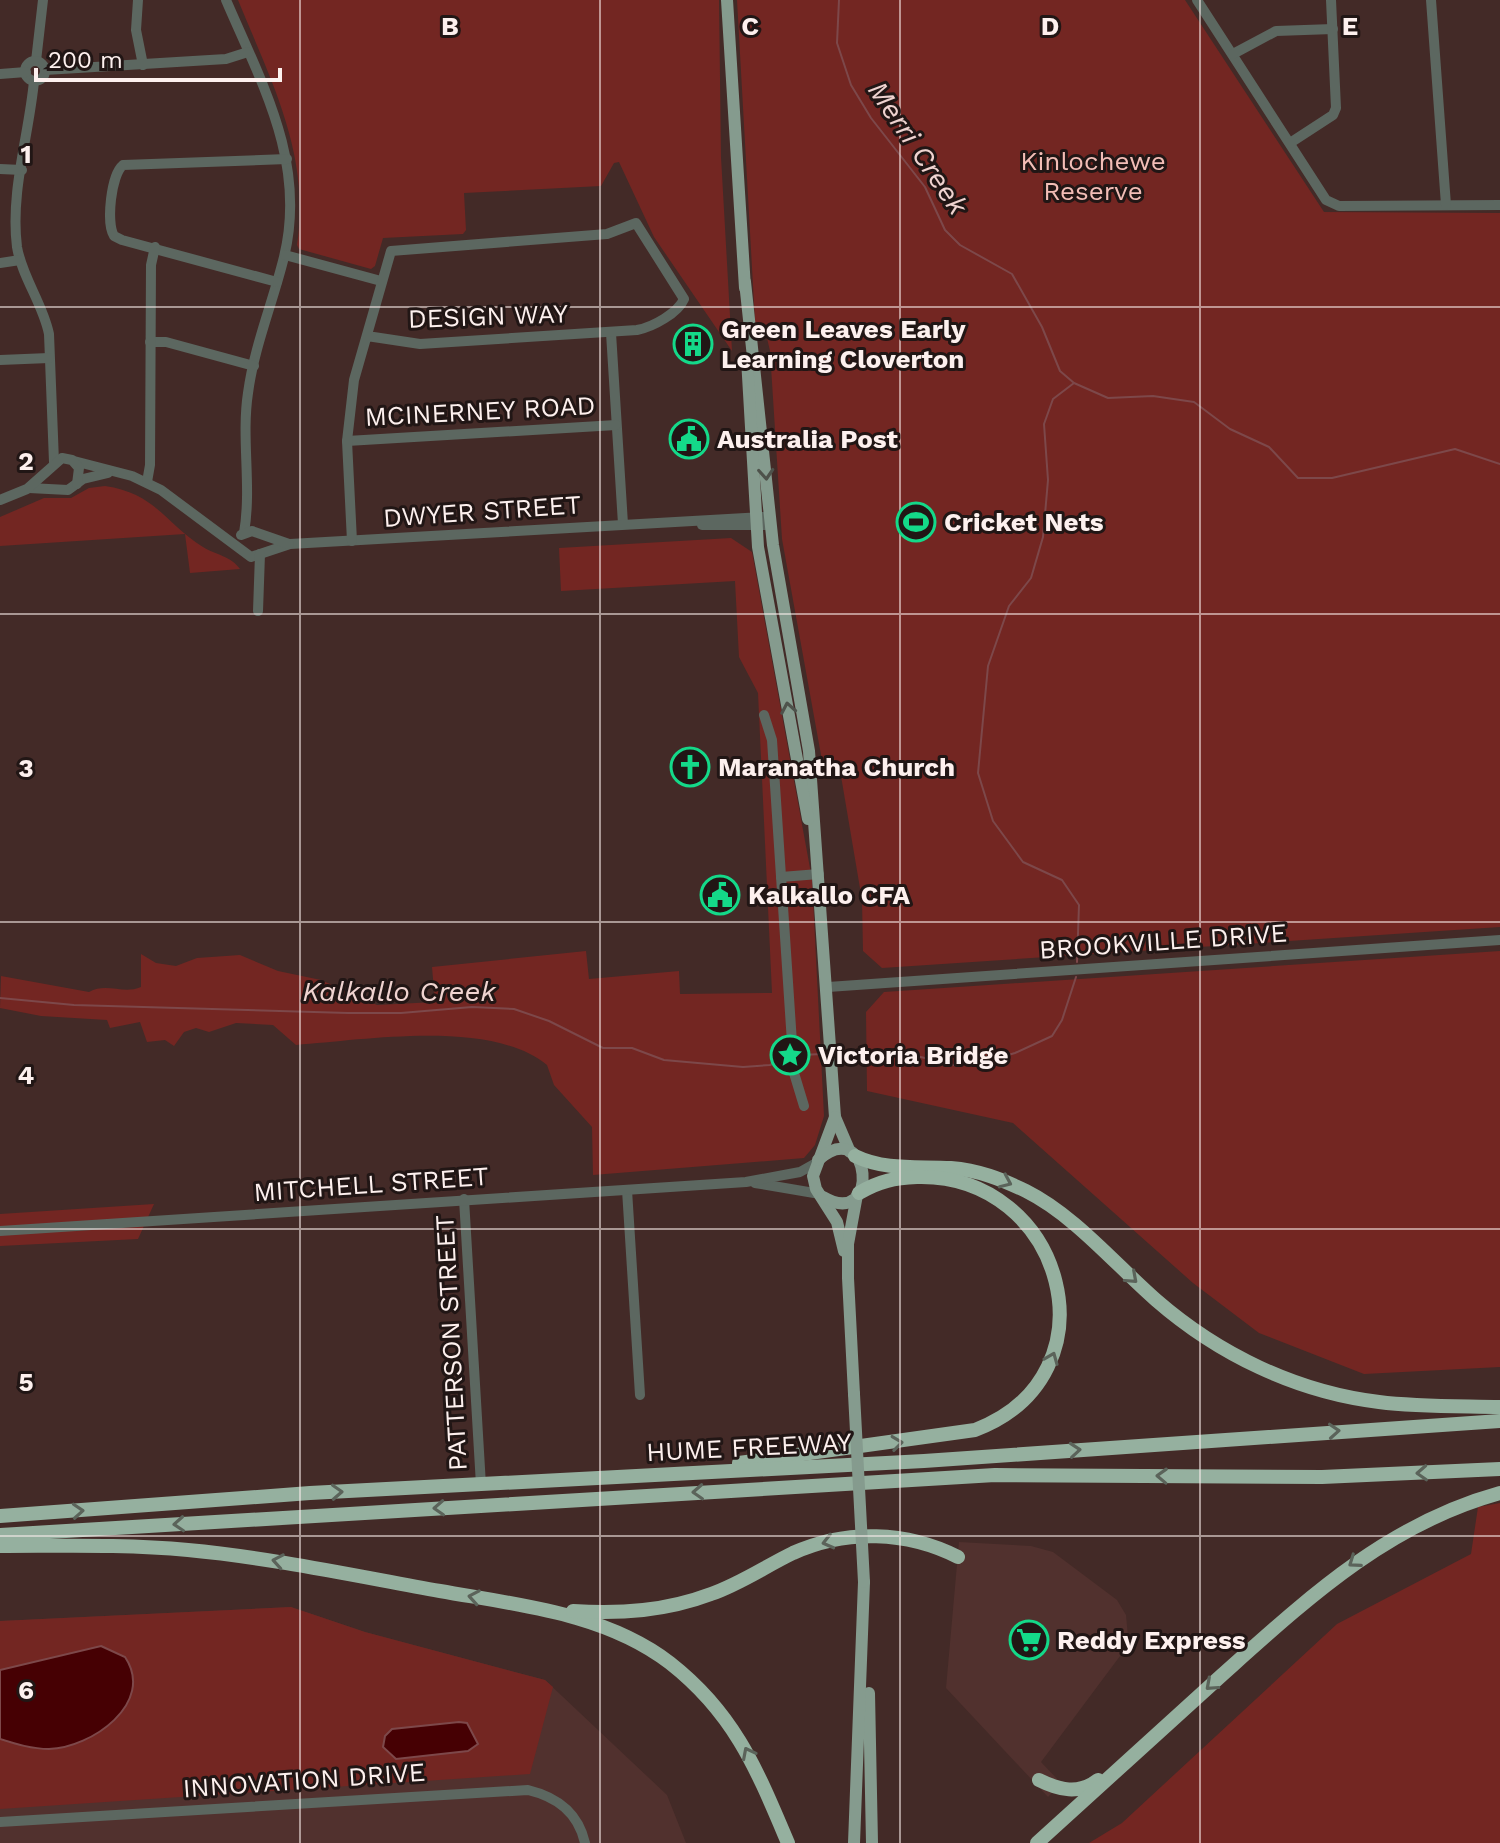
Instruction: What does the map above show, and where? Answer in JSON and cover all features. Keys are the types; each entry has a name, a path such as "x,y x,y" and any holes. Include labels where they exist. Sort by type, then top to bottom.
{"highway":[{"path":"852,1154 868,1162 911,1169 973,1171 1025,1190 1060,1215 1182,1321 1215,1345 1280,1376 1325,1392 1375,1402 1500,1407"},
{"path":"653,1476 963,1434 996,1422 1035,1389 1055,1352 1061,1313 1051,1266 1023,1220 990,1195 967,1184 937,1178 890,1178 858,1194"},
{"name":"HUME FREEWAY","path":"0,1516 997,1456 1500,1421"},
{"name":"HUME FREEWAY","path":"0,1535 995,1475 1322,1477 1500,1469"},
{"path":"1037,1843 1356,1560 1447,1510 1500,1493"},
{"path":"537,1608 616,1613 673,1606 714,1593 794,1553 839,1539 901,1537 958,1557"},
{"path":"0,1546 185,1549 270,1560 537,1608 591,1622 658,1655 716,1705 743,1743 789,1843"},
{"path":"1039,1780 1064,1790 1085,1788 1176,1717"}],"main road":[{"path":"727,0 761,522 809,751 835,1117 852,1154 864,1169 848,1244 848,1278 864,1582 870,1843"},
{"path":"835,1117 813,1176 839,1229 848,1278"},
{"path":"817,1161 833,1151 852,1154"},
{"path":"821,1196 836,1203 858,1194"},
{"path":"854,1843 864,1582"}],"street":[{"path":"36,61 43,0"},
{"path":"138,0 136,30 143,65"},
{"path":"226,0 272,106 287,159 292,197 285,255 247,397 249,510 241,538 258,576"},
{"path":"1197,0 1326,200 1339,206 1500,205"},
{"path":"1290,143 1333,115 1336,108 1331,0"},
{"path":"1431,0 1446,205"},
{"path":"1233,54 1276,31 1333,29"},
{"path":"36,61 45,70 226,59 248,52"},
{"path":"36,61 28,64 30,76 16,217 20,260 45,314 55,431 51,466 55,487"},
{"path":"0,74 42,78 45,70"},
{"path":"277,282 122,240 110,231 119,167 287,159"},
{"path":"0,169 22,170"},
{"name":"DESIGN WAY","path":"367,336 420,344 611,333 651,326 680,306 682,294 636,223 607,234 394,249 388,256 381,281"},
{"path":"147,482 150,465 151,265 155,247"},
{"path":"285,255 381,281 354,380 347,441 352,541"},
{"path":"0,263 20,260"},
{"path":"611,333 623,524"},
{"path":"150,342 166,342 254,366"},
{"path":"0,360 49,358"},
{"name":"MCINERNEY ROAD","path":"347,441 616,425"},
{"path":"55,431 80,472 77,484"},
{"path":"27,489 51,466 72,460 147,482 212,530 241,538"},
{"path":"0,500 27,489 55,487 68,490 95,475 114,472"},
{"path":"249,510 261,535 258,611"},
{"name":"DWYER STREET","path":"247,557 290,544 676,521 722,527 761,522"},
{"name":"DWYER STREET","path":"241,538 261,535 290,544"},
{"path":"764,715 772,740 793,1065 795,1084 804,1106"},
{"path":"781,877 819,871"},
{"name":"BROOKVILLE DRIVE","path":"828,987 1500,940"},
{"name":"MITCHELL STREET","path":"0,1231 746,1182 800,1172 817,1161"},
{"name":"MITCHELL STREET","path":"746,1182 821,1196"},
{"path":"627,1190 640,1395"},
{"name":"PATTERSON STREET","path":"464,1199 481,1485"},
{"name":"INNOVATION DRIVE","path":"0,1822 528,1790 562,1802 574,1818 585,1843"}],"shaded area":[{"path":"959,1542 1031,1546 1053,1552 1117,1600 1126,1615 1128,1637 1123,1652 1041,1762 1061,1783 1048,1797 946,1688"},
{"path":"291,1607 365,1632 545,1680 667,1795 686,1843 0,1843 0,1621"},
{"path":"101,1646 125,1657 132,1674 132,1691 126,1706 114,1720 100,1732 66,1747 36,1748 0,1739 0,1670"},
{"path":"467,1723 478,1744 468,1751 396,1759 383,1747 385,1736 392,1729"}],"green space":[{"path":"238,0 719,0 721,157 732,351 654,237 619,162 614,163 601,186 464,193 466,230 463,234 383,238 375,266 371,269 299,249 300,212 293,149 275,89"},
{"name":"Kinlochewe Reserve","path":"737,0 1185,0 1324,212 1500,213 1500,927 882,968 863,951 862,900 841,776 825,777 782,539 770,351 767,338 756,339"},
{"path":"105,486 148,502 190,538 232,561 240,569 190,573 185,534 0,546 0,517 44,498 71,498 89,488"},
{"path":"731,538 752,552 812,879 824,1116 815,1145 804,1158 593,1175 592,1127 554,1085 547,1065 523,1051 494,1042 427,1036 296,1045 273,1025 236,1023 209,1032 196,1028 184,1032 174,1046 165,1040 147,1042 140,1022 110,1028 107,1020 41,1016 0,1008 1,976 89,992 102,988 128,990 141,987 141,954 156,963 176,966 197,958 240,955 278,971 321,980 377,1005 435,1002 432,967 586,951 589,979 679,971 680,994 772,993 758,693 739,657 735,581 561,591 559,548"},
{"path":"1500,951 1500,1367 1364,1374 1259,1333 1193,1283 1013,1123 867,1091 866,1012 884,992"},
{"path":"154,1204 138,1239 0,1246 0,1214"},
{"path":"1500,1503 1500,1843 1089,1843 1122,1823 1337,1624 1471,1554 1478,1507"},
{"path":"291,1607 365,1632 545,1680 553,1687 530,1774 0,1809 0,1621"}],"waterway":[{"name":"Merri Creek","path":"839,0 837,43 851,85 871,118 925,187 945,230 960,245 1012,274 1042,327 1060,371 1074,383 1108,398 1153,396 1194,402 1230,429 1269,447 1298,478 1332,478 1455,449 1500,464"},
{"name":"Kalkallo Creek","path":"1074,383 1053,399 1044,424 1048,480 1043,537 1031,578 1009,606 988,666 978,773 993,821 1023,862 1062,880 1079,905 1077,962"},
{"name":"Kalkallo Creek","path":"834,1054 904,1053 954,1065 984,1062 1015,1053 1052,1036 1062,1020 1076,977"},
{"name":"Kalkallo Creek","path":"0,998 74,1005 348,1013 401,1013 472,1007 514,1009 549,1021 603,1048 632,1048 664,1060 743,1067 770,1065 788,1056"},
{"name":"Kalkallo Creek","path":"798,1055 824,1054"}],"place":[{"name":"Green Leaves Early Learning Cloverton","path":"693,344"},
{"name":"Australia Post","path":"689,439"},
{"name":"Cricket Nets","path":"916,522"},
{"name":"Maranatha Church","path":"690,767"},
{"name":"Kalkallo CFA","path":"720,895"},
{"name":"Victoria Bridge","path":"790,1055"},
{"name":"Reddy Express","path":"1029,1640"}]}
